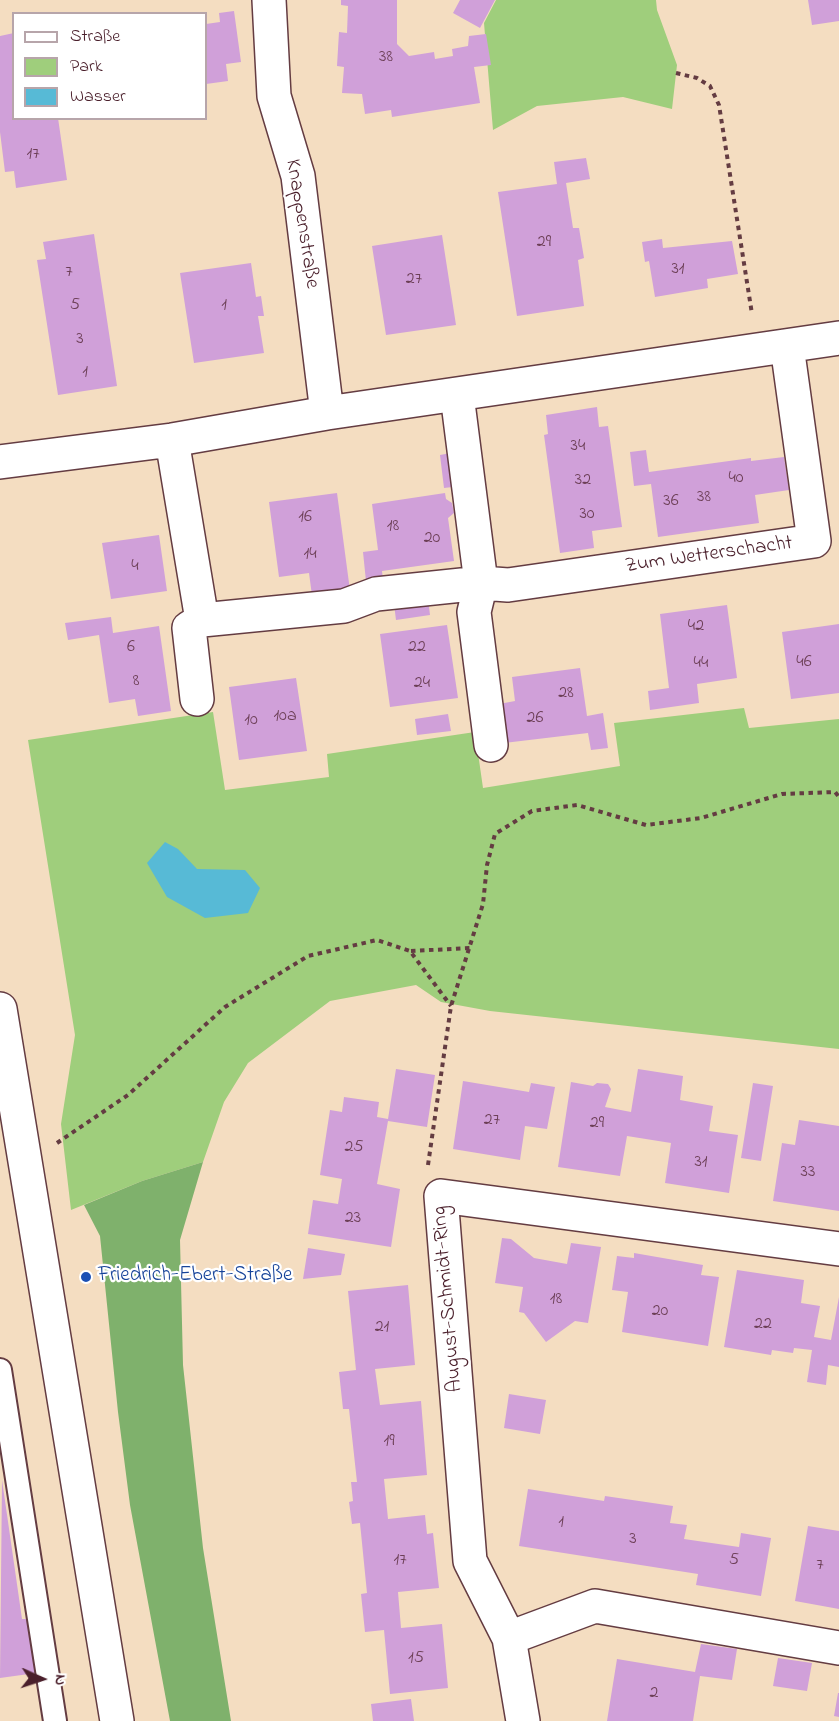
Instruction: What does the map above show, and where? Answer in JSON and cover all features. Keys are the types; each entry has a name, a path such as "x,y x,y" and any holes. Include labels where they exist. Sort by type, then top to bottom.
{"street":[{"name":"Knappenstraße","path":"269,0 274,96 298,176 327,413"},
{"path":"0,462 172,440 327,413 839,338"},
{"name":"Zum Wetterschacht","path":"202,620 344,606 376,594 481,583 508,585 813,541 772,348"},
{"path":"457,395 481,583 474,612 491,745"},
{"path":"172,440 202,620 189,628 197,699"},
{"path":"0,1009 27,1164 43,1283 117,1721"},
{"name":"August-Schmidt-Ring","path":"523,1721 509,1638 470,1561 441,1196 839,1250"},
{"path":"509,1638 595,1606 839,1648"}],"lane":[{"path":"0,1370 55,1721"}],"path":[{"path":"676,73 697,78 710,86 719,105 772,348"},
{"path":"441,1196 427,1163 451,1006 483,904 487,865 495,834 532,811 577,805 646,825 701,818 783,794 835,792 839,796"},
{"path":"27,1164 128,1095 225,1007 308,956 377,940 410,951 471,948"},
{"path":"410,951 451,1006"}],"green space":[{"path":"496,0 656,0 657,10 677,65 672,109 623,97 537,106 493,130 484,23"},
{"path":"744,708 749,728 839,719 839,1049 490,1011 441,1002 416,985 330,1001 248,1063 224,1102 203,1162 142,1181 71,1210 61,1124 75,1035 28,740 213,712 225,790 329,777 327,754 475,732 483,788 620,766 614,723"},
{"path":"203,1162 180,1240 183,1365 203,1548 231,1721 170,1721 130,1505 100,1236 84,1205 142,1181"}],"water":[{"path":"165,842 178,849 197,869 245,870 260,888 248,913 205,918 167,897 147,863"}],"building":[{"path":"341,0 397,0 397,44 409,56 434,52 435,59 453,56 452,49 468,46 469,36 486,34 491,65 474,67 480,103 392,117 391,110 365,114 362,94 342,93 344,67 337,66 339,32 347,33 348,6 341,5"},
{"path":"460,0 495,0 480,28 453,13"},
{"path":"808,0 839,0 839,21 812,25"},
{"path":"234,11 241,62 226,64 228,81 207,84 207,24 220,22 219,13"},
{"path":"12,33 12,120 58,120 67,180 16,188 14,171 5,172 0,132 0,36"},
{"path":"586,158 590,179 566,183 573,228 579,228 584,258 578,260 584,306 517,316 498,192 557,184 554,162"},
{"path":"94,234 117,386 58,395 37,260 46,259 43,242"},
{"path":"442,235 456,325 386,335 372,246"},
{"path":"662,239 663,248 732,241 738,274 707,279 708,288 655,297 649,261 645,262 642,242"},
{"path":"251,263 256,297 261,296 264,316 258,316 264,353 194,363 180,273"},
{"path":"597,407 599,427 608,426 622,527 592,531 594,548 560,553 544,435 548,434 546,415"},
{"path":"646,450 649,472 751,458 751,461 784,457 789,490 755,495 759,523 658,537 651,484 634,486 630,452"},
{"path":"456,452 461,486 444,488 440,455"},
{"path":"337,493 351,598 313,603 309,573 279,577 269,502"},
{"path":"445,493 446,499 452,503 454,513 448,518 454,561 382,571 384,588 367,591 363,552 378,550 372,504"},
{"path":"159,535 167,591 111,599 102,543"},
{"path":"428,599 430,615 396,620 394,604"},
{"path":"727,605 737,678 697,684 699,703 650,710 648,691 669,688 660,614"},
{"path":"111,617 113,633 159,626 171,711 138,716 135,699 109,703 99,635 68,640 65,623"},
{"path":"839,624 839,693 791,699 782,632"},
{"path":"447,625 458,698 390,707 380,634"},
{"path":"580,668 587,716 603,713 608,748 591,750 588,733 504,743 499,704 515,701 512,677"},
{"path":"296,678 307,751 239,760 229,687"},
{"path":"448,714 451,731 417,735 415,719"},
{"path":"396,1069 435,1075 427,1127 388,1121 377,1184 400,1189 391,1247 308,1234 313,1200 338,1204 342,1179 320,1175 330,1110 342,1112 344,1097 379,1102 377,1117 388,1119"},
{"path":"638,1069 683,1076 680,1100 713,1106 709,1131 738,1135 729,1193 665,1183 671,1143 627,1136 620,1176 558,1167 571,1082 593,1086 597,1083 608,1084 611,1089 605,1107 631,1112"},
{"path":"463,1081 529,1092 531,1083 555,1087 547,1129 525,1126 520,1160 453,1149"},
{"path":"753,1083 773,1086 761,1161 741,1158"},
{"path":"799,1120 839,1126 839,1211 773,1201 782,1143 795,1145"},
{"path":"502,1238 511,1239 534,1258 567,1264 571,1243 601,1247 588,1323 575,1321 546,1342 524,1313 519,1312 523,1287 495,1283"},
{"path":"308,1248 345,1254 341,1275 303,1279"},
{"path":"634,1253 703,1265 701,1275 719,1277 708,1346 622,1332 628,1292 612,1290 617,1256 634,1258"},
{"path":"737,1270 804,1280 801,1303 820,1306 814,1337 831,1340 839,1297 839,1367 828,1365 826,1385 807,1382 812,1350 794,1348 793,1353 772,1350 771,1355 724,1347"},
{"path":"408,1285 415,1365 375,1369 380,1405 421,1401 427,1475 384,1479 388,1519 425,1515 427,1534 433,1533 439,1588 398,1592 401,1628 442,1624 448,1688 390,1694 384,1630 365,1632 361,1594 367,1593 360,1523 352,1524 349,1502 353,1501 351,1482 357,1482 349,1409 343,1409 339,1372 356,1370 348,1291"},
{"path":"509,1394 546,1400 540,1434 504,1428"},
{"path":"2,1480 22,1619 27,1619 30,1626 37,1666 36,1673 0,1678"},
{"path":"528,1489 604,1501 605,1496 673,1506 670,1523 687,1525 684,1539 739,1547 741,1533 771,1538 761,1596 696,1585 698,1574 519,1546"},
{"path":"808,1526 839,1531 839,1609 795,1601"},
{"path":"701,1644 737,1649 732,1680 700,1676 693,1721 607,1721 617,1659 695,1672"},
{"path":"778,1658 812,1663 807,1691 773,1686"},
{"path":"839,1693 839,1717 834,1716"},
{"path":"411,1699 414,1721 373,1721 371,1704"}],"place":[{"name":"Friedrich-Ebert-Straße","path":"86,1277"}]}
